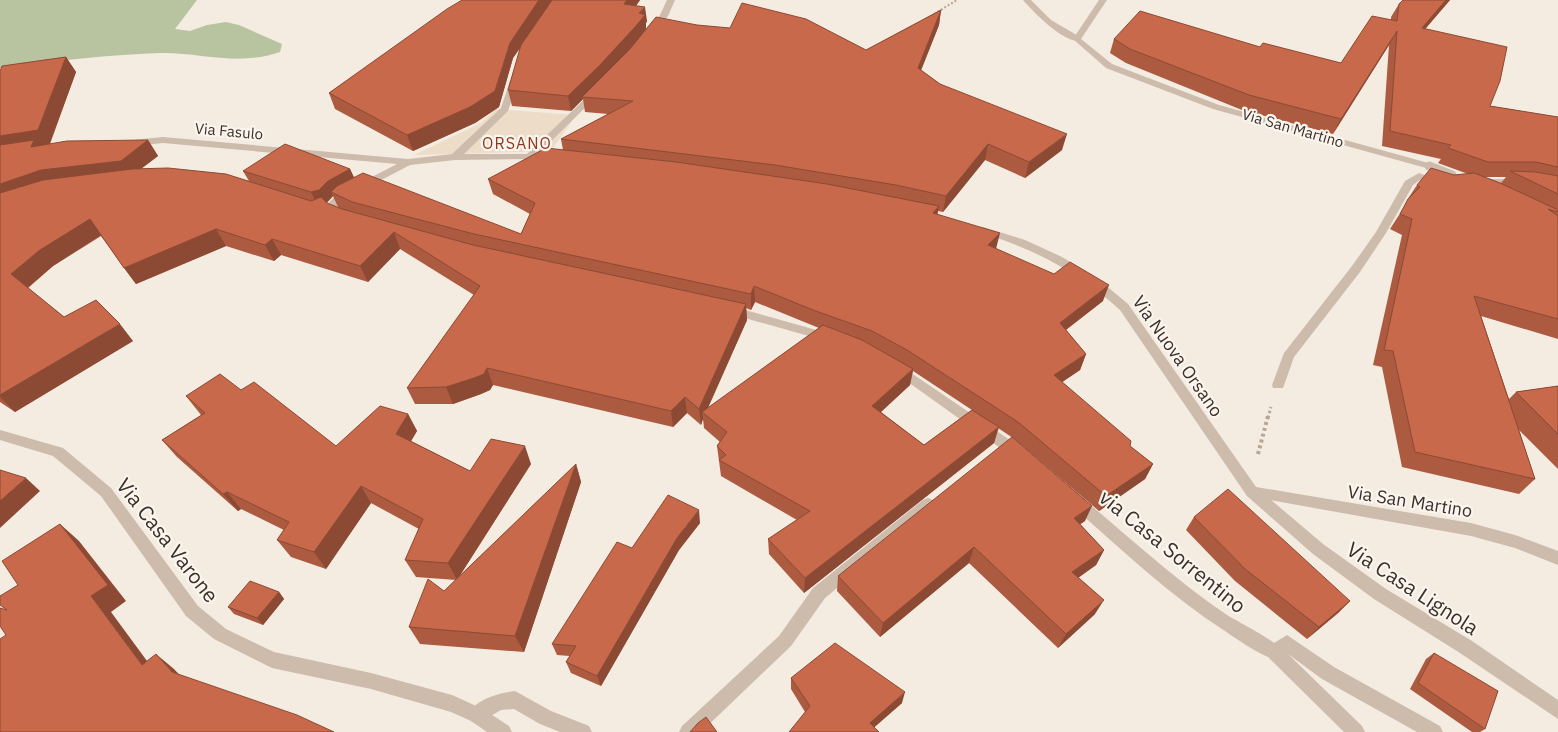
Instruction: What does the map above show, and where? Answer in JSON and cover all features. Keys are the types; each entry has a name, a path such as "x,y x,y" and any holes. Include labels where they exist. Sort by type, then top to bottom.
{"street":[{"path":"643,42 664,16 671,0"},
{"name":"Via San Martino","path":"1027,0 1048,22 1077,38 1109,66 1216,107 1429,166 1492,191"},
{"path":"1077,38 1103,0"},
{"path":"455,157 505,109 517,68"},
{"path":"530,157 602,86"},
{"name":"Via Fasulo","path":"125,144 163,140 408,162 455,157 530,157"},
{"path":"530,157 549,159"},
{"path":"319,212 334,211 340,198 408,162"},
{"path":"1278,385 1288,356 1381,233 1409,183 1419,176 1444,185 1470,182 1533,184"},
{"name":"Via Nuova Orsano","path":"969,226 1004,236 1037,250 1075,268 1104,288 1124,307 1252,492"},
{"path":"718,307 818,333 841,342"},
{"path":"891,365 1007,443 1029,462"},
{"name":"Via Casa Varone","path":"0,435 58,452 106,492 192,610 220,634 272,660 371,681 452,704 477,715 503,732"},
{"path":"992,455 1007,443"},
{"name":"Via San Martino","path":"1252,492 1323,506 1468,528 1541,550 1558,558"},
{"name":"Via Casa Lignola","path":"1252,492 1318,550 1380,594 1466,647 1558,710"},
{"name":"via Casa Sorrentino","path":"1066,493 1174,586 1243,636 1275,652 1356,732"},
{"path":"688,732 785,641 819,593 939,496"},
{"path":"1275,652 1287,642 1328,673 1434,732"},
{"path":"477,715 499,702 515,700 546,718 582,732"}],"path":[{"path":"928,17 958,0"},
{"path":"1233,466 1257,457 1278,385"}],"green space":[{"path":"0,0 197,0 175,29 190,31 207,25 226,22 239,25 282,44 280,52 249,58 234,59 159,53 119,55 0,68"}],"shaded area":[{"path":"496,109 576,115 551,151 414,155 481,123"}],"building":[{"path":"462,0 539,0 510,43 495,91 470,107 407,135 329,93 447,9"},
{"path":"552,0 627,0 624,4 645,7 639,13 645,15 600,65 568,96 508,90 521,45"},
{"path":"1403,0 1446,0 1422,28 1507,47 1500,81 1490,106 1558,117 1558,167 1536,162 1488,162 1448,148 1451,145 1390,131 1397,31 1341,119 1249,95 1130,49 1114,39 1140,11 1260,47 1263,43 1341,63 1372,16 1397,21 1399,4"},
{"path":"742,3 806,19 866,50 941,10 918,68 940,84 1067,134 1029,162 988,144 946,196 896,185 775,165 561,139 633,101 582,97 629,50 656,17 697,25 730,28"},
{"path":"66,57 38,130 0,136 0,71 2,66"},
{"path":"34,140 31,147 67,141 148,140 121,161 41,170 0,184 0,145"},
{"path":"285,144 350,169 328,181 319,190 311,192 243,171"},
{"path":"546,148 676,162 827,184 939,206 933,213 1000,233 988,245 1054,274 1070,262 1109,285 1060,323 1086,354 1054,375 1131,441 1130,446 1153,464 1106,496 1018,422 907,350 872,331 754,286 751,294 474,234 352,202 331,192 337,186 363,173 521,234 535,203 488,179"},
{"path":"168,168 226,174 311,201 321,197 327,203 342,209 473,245 746,304 699,409 685,397 671,411 487,368 484,374 446,387 407,388 480,286 394,232 360,266 272,239 265,245 216,229 124,268 90,219 40,250 11,274 64,317 96,300 120,324 0,395 0,193 43,180 132,169"},
{"path":"1431,168 1454,175 1474,173 1558,210 1558,212 1548,209 1558,216 1558,319 1474,296 1535,479 1415,452 1393,351 1384,350 1412,219 1400,214 1408,199 1420,187 1417,185"},
{"path":"1510,171 1536,172 1558,176 1558,194"},
{"path":"823,325 862,340 913,369 872,406 924,445 972,410 999,427 805,578 768,539 810,511 719,460 726,455 717,446 727,432 702,412"},
{"path":"220,374 241,390 254,382 336,446 380,406 408,414 396,434 470,471 491,439 525,446 448,563 405,560 423,519 361,486 314,552 277,540 289,522 227,492 223,494 162,440 205,413 186,396"},
{"path":"1558,386 1558,434 1516,392"},
{"path":"1012,437 1092,506 1074,518 1104,550 1072,572 1104,600 1066,634 974,547 883,623 838,576"},
{"path":"576,464 515,636 409,627 428,579 444,591"},
{"path":"0,470 26,478 0,501"},
{"path":"1228,489 1350,601 1319,627 1245,569 1194,517"},
{"path":"668,495 699,510 677,538 597,676 566,662 576,646 552,644 617,542 632,548"},
{"path":"60,524 108,585 91,596 142,665 156,654 172,672 297,715 334,732 0,732 0,639 6,635 0,626 0,608 7,610 0,605 0,596 18,585 2,561"},
{"path":"250,581 279,592 257,618 228,607"},
{"path":"835,643 905,692 870,723 879,732 789,732 810,706 791,678"},
{"path":"1434,653 1498,691 1485,729 1418,683"},
{"path":"706,717 717,732 690,732 698,723"}],"district":[{"name":"ORSANO","path":"517,143"}]}
